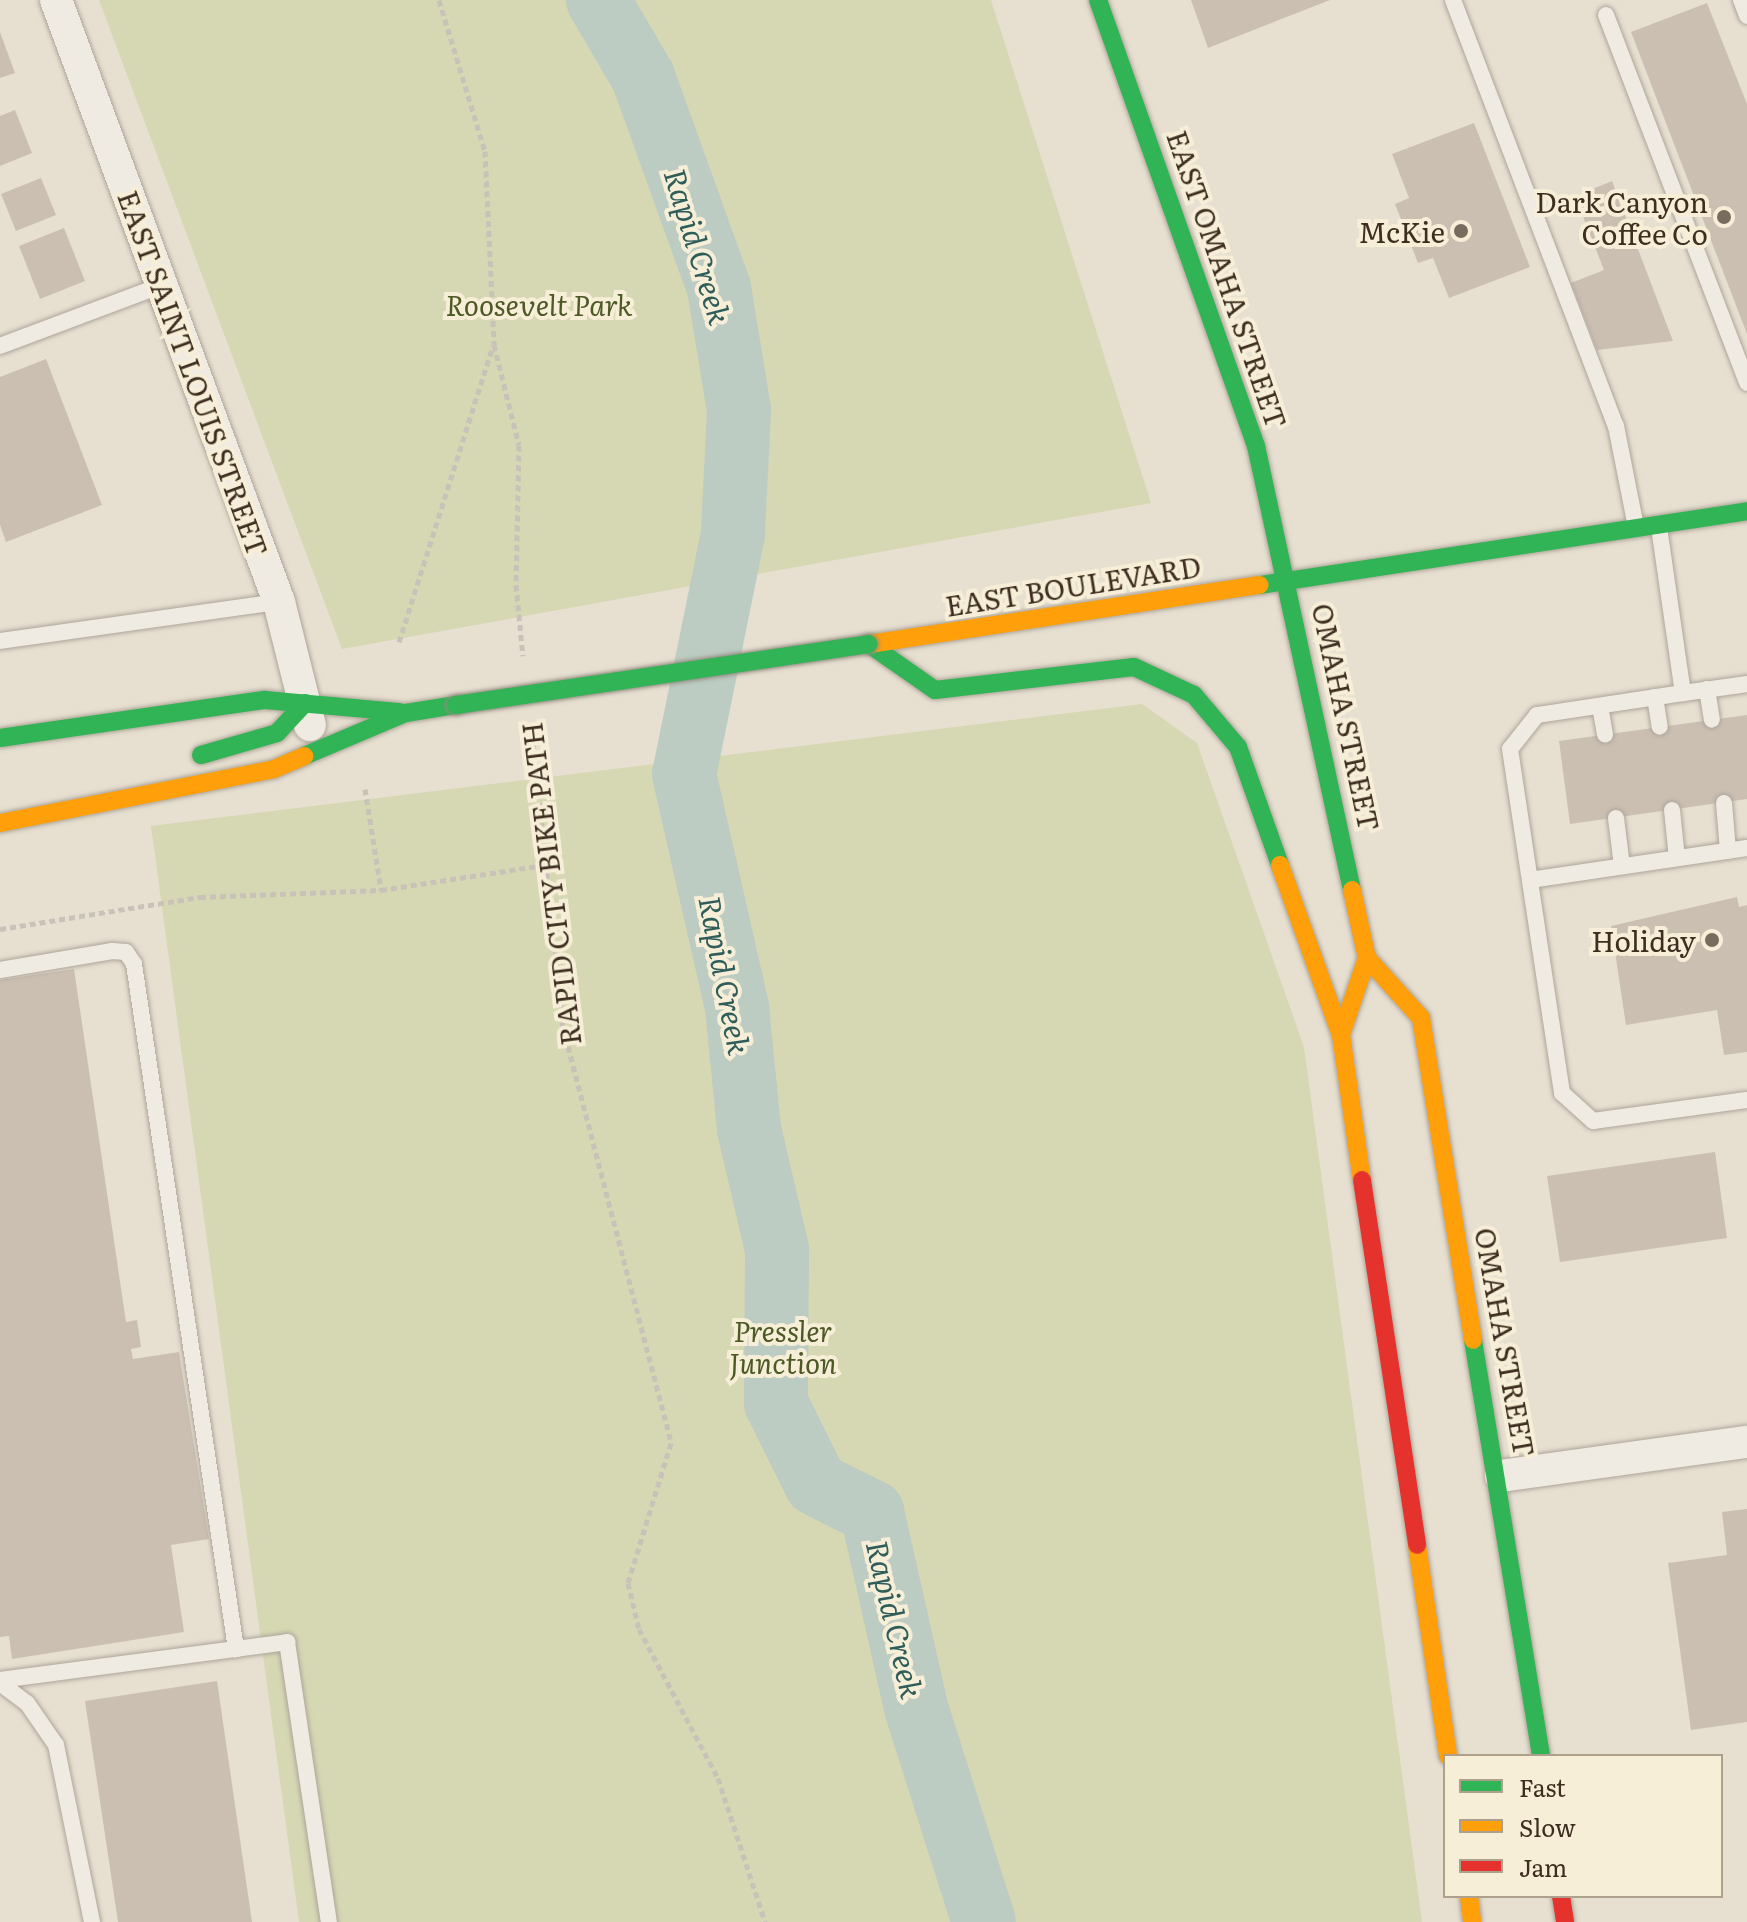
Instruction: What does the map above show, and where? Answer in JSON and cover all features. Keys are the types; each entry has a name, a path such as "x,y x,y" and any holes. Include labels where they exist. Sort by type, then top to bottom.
{"main road":[{"name":"EAST OMAHA STREET","path":"1098,0 1251,431 1290,581"},
{"name":"EAST BOULEVARD","path":"0,820 274,769 406,713 1747,511"},
{"name":"OMAHA STREET","path":"1290,581 1367,958 1421,1018 1501,1476 1541,1754"},
{"path":"869,644 935,690 1134,667 1194,695 1238,747 1341,1035 1448,1754"},
{"name":"EAST BOULEVARD","path":"0,738 265,700 406,713"},
{"path":"179,759 277,733 305,703"},
{"path":"0,820 72,787"},
{"path":"1341,1035 1367,958"},
{"path":"1469,1898 1472,1922"},
{"path":"1561,1898 1565,1922"}],"street":[{"name":"EAST SAINT LOUIS STREET","path":"56,0 279,602 316,751"},
{"path":"1501,1476 1747,1442"}],"lane":[{"path":"1453,0 1616,426 1637,529"},
{"path":"1741,0 1747,16"},
{"path":"1606,15 1747,383"},
{"path":"0,346 162,285"},
{"path":"1659,525 1683,693"},
{"path":"0,641 279,602"},
{"path":"1747,684 1537,715 1510,749 1562,1093 1593,1121 1747,1100"},
{"path":"1707,689 1712,720"},
{"path":"1655,697 1660,727"},
{"path":"1600,706 1605,735"},
{"path":"1724,803 1728,851"},
{"path":"1672,810 1677,858"},
{"path":"1616,818 1622,866"},
{"path":"1530,880 1747,848"},
{"path":"0,970 112,951 126,952 134,964 236,1649"},
{"path":"0,1682 287,1642 329,1922"},
{"path":"0,1682 27,1703 56,1745 92,1922"}],"path":[{"path":"439,0 485,151 494,345 519,445 516,585 524,663"},
{"path":"399,642 494,345"},
{"name":"RAPID CITY BIKE PATH","path":"531,725 563,1027 671,1443 628,1583 639,1629 718,1778 765,1922"},
{"path":"365,789 381,890"},
{"path":"0,929 200,897 381,890 545,865"}],"green space":[{"name":"Roosevelt Park","path":"99,0 991,0 1151,503 342,649"},
{"name":"Pressler Junction","path":"1142,704 1197,743 1304,1047 1422,1922 299,1922 151,826"}],"building":[{"path":"1191,0 1330,0 1208,48"},
{"name":"Dark Canyon Coffee Co","path":"1707,3 1747,104 1747,334 1631,32"},
{"path":"0,32 15,73 0,78"},
{"path":"15,110 32,153 0,166 0,116"},
{"name":"McKie","path":"1474,123 1530,267 1449,298 1433,258 1418,263 1395,204 1409,198 1392,154"},
{"path":"41,178 56,215 16,231 1,194"},
{"path":"1612,181 1673,341 1597,350 1571,283 1604,270 1575,196"},
{"path":"64,228 85,281 40,299 19,246"},
{"path":"46,359 102,505 6,542 0,525 0,377"},
{"path":"1747,715 1747,799 1570,824 1559,741"},
{"path":"1737,897 1739,907 1747,905 1747,1052 1724,1055 1717,1010 1626,1025 1611,926"},
{"path":"74,969 126,1322 137,1320 141,1347 131,1349 133,1359 179,1352 209,1539 171,1545 184,1632 12,1659 9,1636 0,1637 0,980"},
{"path":"1715,1152 1727,1238 1560,1262 1547,1176"},
{"path":"1747,1509 1747,1722 1691,1730 1668,1563 1727,1555 1722,1512"},
{"path":"217,1681 252,1922 118,1922 85,1701"}],"waterway":[{"name":"Rapid Creek","path":"598,0 643,77 719,288 739,410 733,534 684,774 737,1008 749,1129 777,1249 776,1403 816,1484 872,1512 917,1711 984,1922"}],"traffic: fast":[{"path":"1098,0 1256,446 1352,890"},
{"path":"1260,585 1747,511"},
{"path":"869,644 935,690 1134,667 1194,695 1238,747 1280,865"},
{"path":"456,705 869,644"},
{"path":"0,738 265,700 400,712"},
{"path":"201,755 277,733 305,703"},
{"path":"304,756 406,713 456,705"},
{"path":"1473,1340 1541,1754"}],"traffic: slow":[{"path":"869,644 1260,585"},
{"path":"0,823 274,769 304,756"},
{"path":"1280,865 1341,1035"},
{"path":"1352,890 1367,958 1341,1035 1362,1180"},
{"path":"1367,958 1421,1018 1473,1340"},
{"path":"1417,1545 1448,1754"},
{"path":"1469,1898 1472,1922"}],"traffic: jam":[{"path":"1362,1180 1417,1545"},
{"path":"1561,1898 1565,1922"}],"place":[{"name":"Dark Canyon Coffee Co","path":"1724,217"},
{"name":"McKie","path":"1461,231"},
{"name":"Holiday","path":"1712,940"}]}
